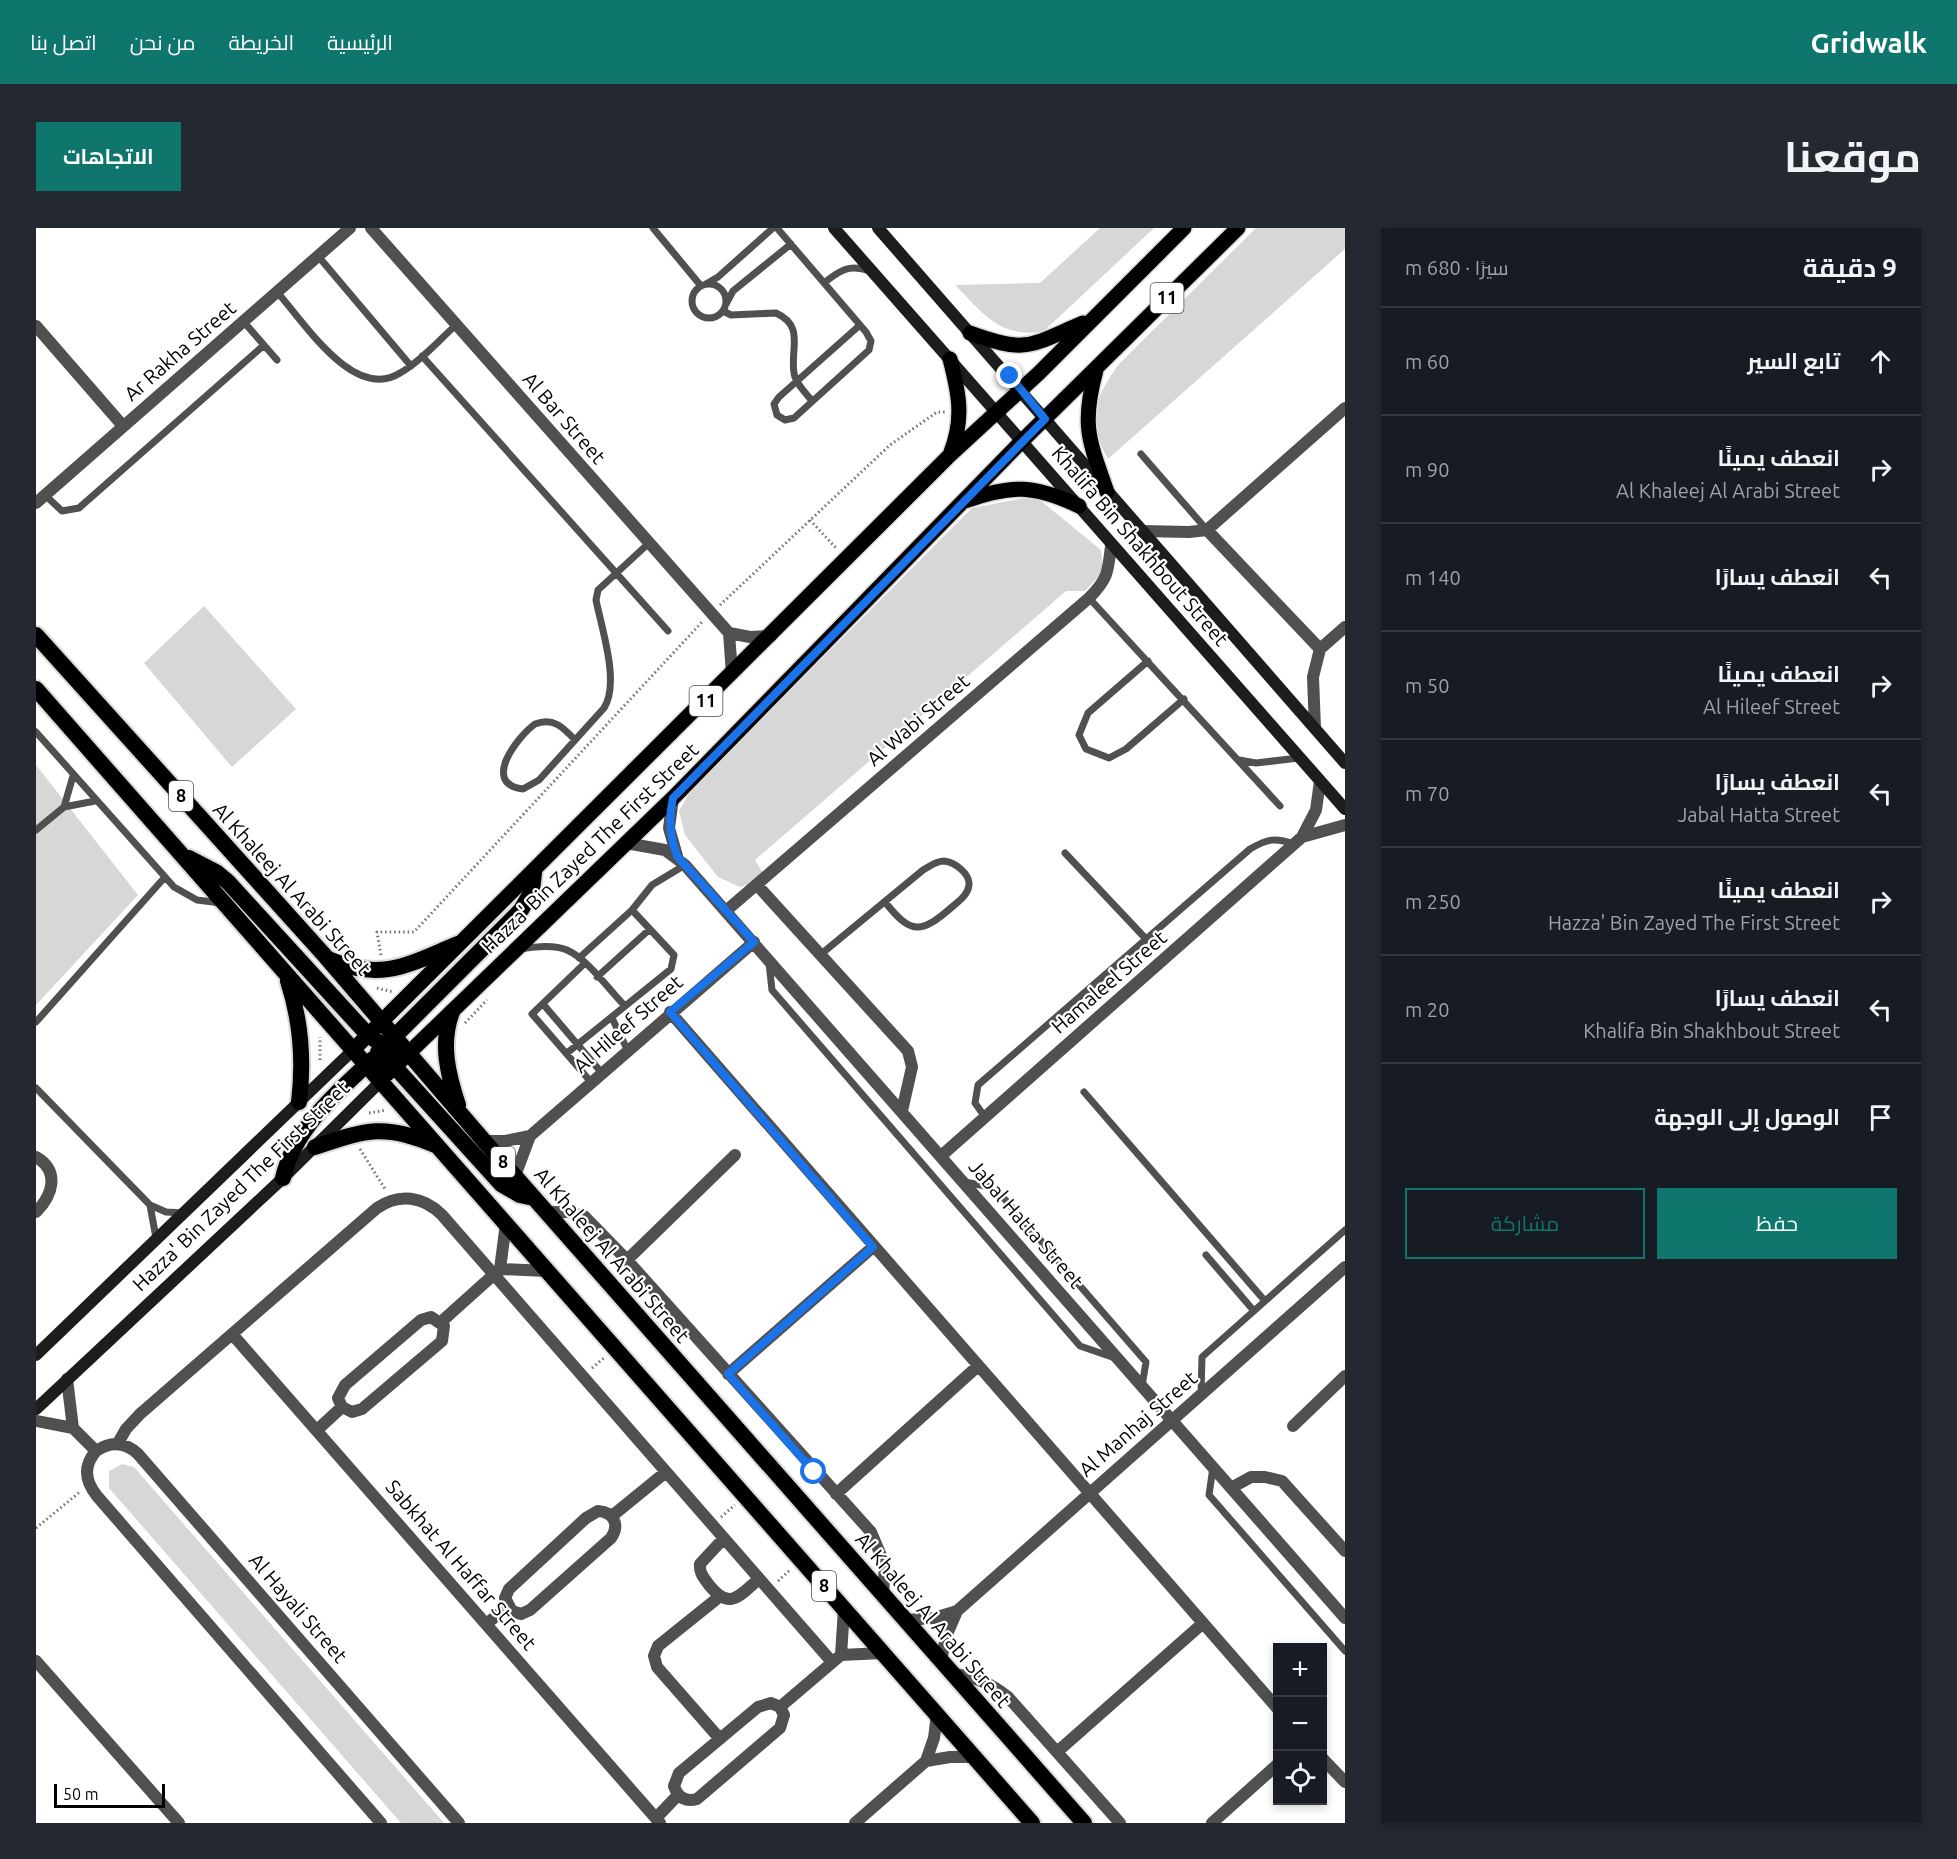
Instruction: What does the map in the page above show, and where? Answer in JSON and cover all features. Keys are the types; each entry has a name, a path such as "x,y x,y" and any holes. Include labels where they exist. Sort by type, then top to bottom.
{"highway":[{"name":"Al Khaleej Al Arabi Street","path":"36,635 382,1022 387,1050 409,1052 484,1141 1084,1823"},
{"name":"8","path":"36,689 183,855 287,978 507,1223 1032,1823"},
{"path":"183,855 216,872 228,882 368,1035 387,1050 501,1184 520,1195 534,1198"},
{"path":"283,1178 287,1160 298,1138 367,1065 387,1050 521,910 532,891 534,873"},
{"path":"326,957 351,969 372,972 397,968 458,944"},
{"path":"287,978 297,1012 302,1047 299,1102"},
{"path":"452,1012 446,1034 446,1056 460,1112"},
{"path":"353,1050 387,1050"},
{"path":"381,1081 387,1050"},
{"path":"315,1147 373,1130 400,1131 438,1146"}],"main road":[{"name":"Khalifa Bin Shakhbout Street","path":"834,228 1080,507 1111,546 1345,809"},
{"name":"Khalifa Bin Shakhbout Street","path":"878,228 1344,762"},
{"name":"Hazza' Bin Zayed The First Street","path":"36,1355 382,1022 458,944 534,873 950,455 1021,390 1184,228"},
{"name":"Hazza' Bin Zayed The First Street","path":"409,1052 673,798 1022,441 1238,228"},
{"path":"970,333 1006,346 1024,347 1088,321"},
{"path":"950,359 959,392 961,413 958,435 950,455"},
{"path":"1096,368 1086,428 1107,492"},
{"path":"960,504 1009,487 1053,494 1080,507"},
{"name":"Hazza' Bin Zayed The First Street","path":"36,1409 283,1178 381,1081"}],"street":[{"name":"Ar Rakha Street","path":"40,499 350,228"},
{"name":"Al Bar Street","path":"371,228 729,633"},
{"path":"36,326 123,426"},
{"path":"1141,531 1207,530 1345,408"},
{"path":"1207,530 1320,649"},
{"name":"Al Wabi Street","path":"727,910 1104,584 1108,574 1111,546"},
{"path":"1315,729 1312,687 1320,649 1345,627"},
{"path":"732,674 729,633 750,637 771,636"},
{"name":"Hamaleel Street","path":"941,1156 1298,840 1316,810 1320,781"},
{"name":"Jabal Hatta Street","path":"673,798 669,828 681,860"},
{"name":"Hamaleel Street","path":"1298,840 1345,825"},
{"name":"Jabal Hatta Street","path":"626,843 653,846 681,860 1345,1618"},
{"path":"757,885 908,1051 912,1067 902,1111"},
{"name":"Al Hileef Street","path":"515,1176 530,1136 627,1049 754,942"},
{"path":"670,1012 873,1247 1090,1492 1202,1624 1273,1702"},
{"path":"484,1141 505,1141 530,1136"},
{"name":"Al Khaleej Al Arabi Street","path":"627,1260 735,1155"},
{"path":"36,1156 49,1170 52,1184 49,1197 36,1212"},
{"path":"381,1823 89,1484 88,1463 96,1451 103,1446 118,1443 132,1421 376,1208 392,1200 410,1198 435,1209 496,1272 582,1376 759,1579 836,1658"},
{"path":"547,1212 567,1212 584,1216 627,1260 871,1532 885,1565 883,1595"},
{"path":"441,1322 496,1272 507,1223"},
{"path":"728,1374 873,1247"},
{"name":"Al Manhaj Street","path":"941,1660 947,1634 957,1611 1345,1267"},
{"path":"496,1272 547,1271"},
{"path":"431,1317 441,1322 445,1336 430,1352 362,1410 352,1412 342,1407 339,1393 353,1378 421,1320 431,1317"},
{"name":"Sabkhat Al Haffar Street","path":"232,1334 658,1821"},
{"path":"836,1494 978,1366"},
{"path":"1293,1426 1345,1376"},
{"path":"68,1379 73,1428"},
{"path":"316,1430 342,1407"},
{"path":"36,1421 73,1428 96,1451"},
{"name":"Al Hayali Street","path":"118,1443 138,1454 459,1823"},
{"path":"612,1516 666,1472"},
{"path":"1231,1488 1251,1477 1282,1481 1345,1551"},
{"path":"598,1511 612,1516 616,1525 611,1538 554,1588 525,1613 516,1613 508,1607 505,1598 509,1589 586,1518 598,1511"},
{"path":"724,1538 700,1564 701,1575 719,1597 727,1600 735,1598 759,1579"},
{"path":"719,1597 658,1646 654,1656 657,1667 720,1739"},
{"path":"486,1624 508,1607"},
{"path":"836,1658 844,1609"},
{"name":"Al Manhaj Street","path":"906,1620 934,1618 957,1611"},
{"path":"1057,1752 1202,1624"},
{"path":"780,1707 836,1658 884,1653"},
{"path":"36,1661 179,1823"},
{"path":"953,1674 976,1677 993,1685 1008,1697 1120,1823"},
{"path":"771,1703 780,1707 784,1720 780,1728 728,1774 697,1799 687,1800 678,1795 674,1786 679,1773 762,1704 771,1703"},
{"path":"855,1823 926,1761 934,1738 936,1714"},
{"path":"926,1761 950,1757 975,1758"},
{"path":"1327,1762 1345,1782"},
{"path":"1212,1823 1273,1768"},
{"path":"658,1821 678,1795"}],"lane":[{"path":"653,228 704,285 722,290 724,309 731,315 772,313 781,315 795,331 793,372 812,401"},
{"path":"791,244 733,291 724,309 708,318 698,314 692,299 704,285 718,277 775,228 791,244 860,325 870,338 869,350 794,418 785,420 777,415 774,408 776,400 860,325"},
{"path":"318,256 411,366"},
{"path":"824,283 845,268 858,268 874,273"},
{"path":"276,292 340,364 356,376 383,379 399,374 411,366 456,324"},
{"path":"243,321 277,360"},
{"path":"40,499 62,511 79,508 264,345"},
{"path":"422,356 668,631"},
{"path":"1141,454 1207,530"},
{"path":"575,740 554,722 535,724 504,763 503,776 506,781 517,788 529,788 575,740 604,708 611,693 596,595 600,586 614,572 649,543"},
{"path":"1089,598 1280,806"},
{"path":"1149,661 1088,713 1079,735 1086,749 1109,758 1126,749 1184,699"},
{"path":"36,732 165,877 189,897 206,902 224,903"},
{"path":"1239,760 1256,763 1300,758"},
{"path":"64,807 73,776"},
{"path":"36,831 64,807 95,801"},
{"path":"985,1117 975,1103 978,1085 1250,849 1266,840 1277,838 1298,840"},
{"path":"1065,853 1147,940"},
{"path":"591,1082 532,1014 632,910 645,892 681,860"},
{"path":"820,955 885,902 936,862 946,861 958,867 966,874 970,884 967,894 927,926 913,926 900,921 885,902"},
{"path":"36,1022 165,877"},
{"path":"567,1053 671,969 675,961 674,955 632,910"},
{"path":"597,977 650,929"},
{"path":"516,950 553,947 566,949 625,1006"},
{"path":"768,958 771,990 1072,1337 1080,1346 1119,1359"},
{"path":"543,1004 601,1072"},
{"path":"612,1018 627,1049"},
{"path":"36,1089 150,1205 166,1212 184,1213"},
{"path":"1084,1092 1265,1301"},
{"path":"964,1182 995,1188 1146,1362 1142,1386"},
{"path":"150,1205 156,1240"},
{"path":"1201,1395 1202,1358 1345,1230"},
{"path":"1206,1255 1254,1311"},
{"path":"1213,1467 1209,1495 1345,1651"}],"path":[{"path":"381,955 376,932 414,932 711,613 890,445 937,412 952,413"},
{"path":"810,520 847,559"},
{"path":"377,988 394,992"},
{"path":"320,1037 320,1060"},
{"path":"367,1113 387,1110"},
{"path":"351,1135 392,1200"},
{"path":"582,1376 615,1348"},
{"path":"36,1528 89,1484"},
{"path":"712,1525 745,1496"},
{"path":"768,1589 802,1560"}],"shaded area":[{"path":"1100,228 1154,228 1043,332 1027,333 1003,327 984,314 955,285 1040,283"},
{"path":"1256,228 1345,228 1345,249 1108,459 1101,445 1095,421 1099,399 1110,376 1119,364"},
{"path":"1035,496 1101,550 1103,572 1085,591 1066,591 755,860 763,873 754,883 740,887 718,877 685,835 679,811 691,790 972,508"},
{"path":"204,606 296,709 232,767 144,663"},
{"path":"36,765 138,895 36,1005"},
{"path":"122,1464 134,1467 444,1823 401,1823 109,1488 109,1471"}],"route":[{"path":"814,1472 728,1374 873,1247 670,1012 754,942 677,856 669,828 669,813 673,798 1045,419 1010,376"}]}
